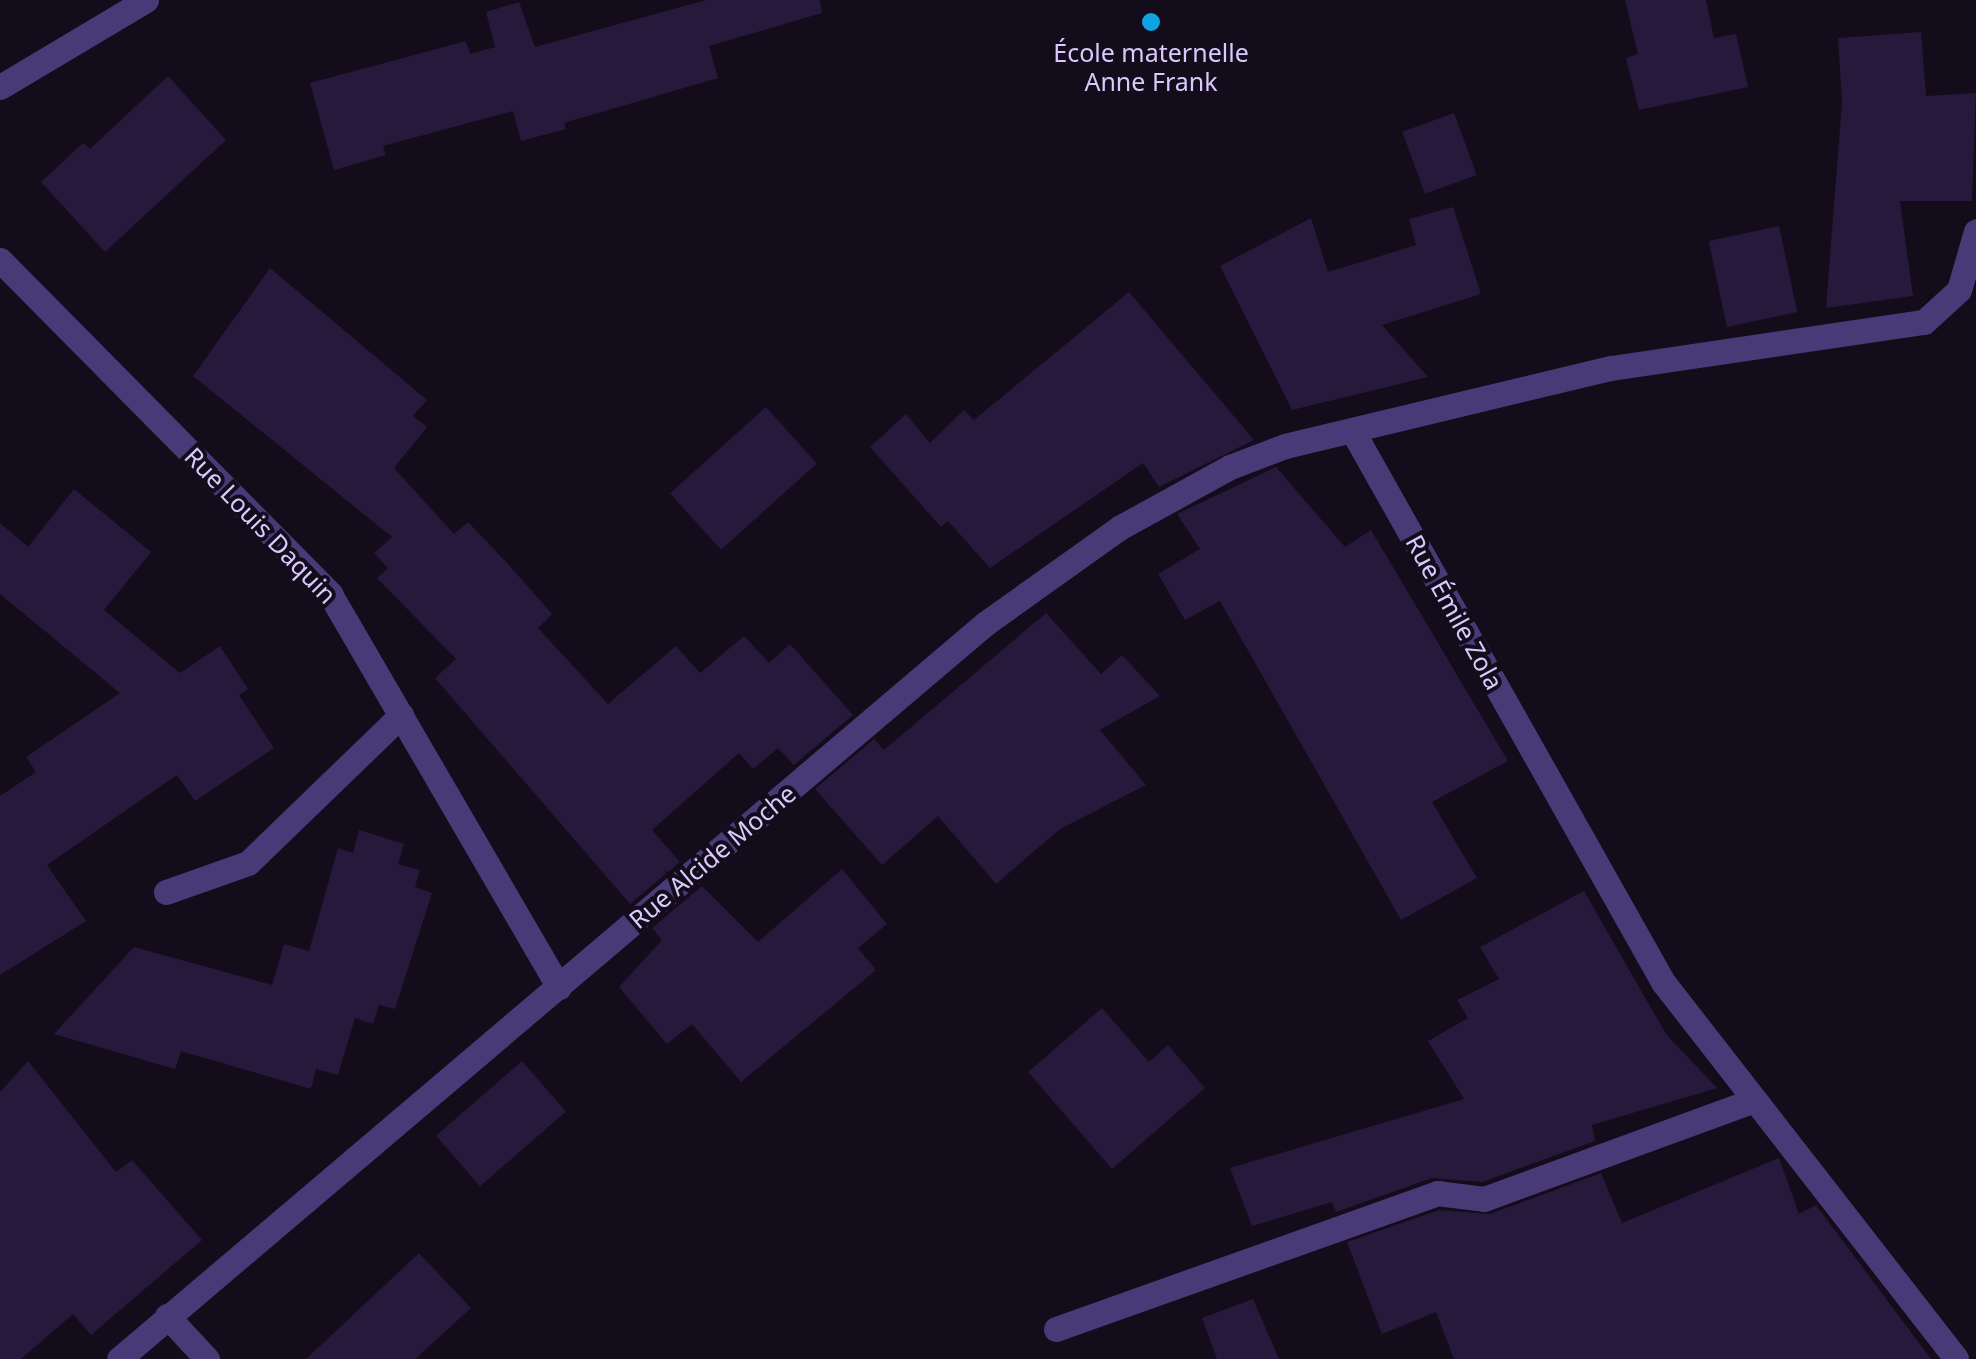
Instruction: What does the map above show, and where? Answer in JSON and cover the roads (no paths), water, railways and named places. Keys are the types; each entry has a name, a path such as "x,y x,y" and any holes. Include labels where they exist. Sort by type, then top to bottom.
{"street":[{"path":"0,87 146,0"},
{"path":"1352,430 1611,368 1924,322 1958,290 1976,232"},
{"name":"Rue Louis Daquin","path":"0,260 330,594 560,986"},
{"name":"Rue Alcide Moche","path":"119,1359 986,623 1076,556 1230,468 1352,430"},
{"name":"Rue Émile Zola","path":"1352,430 1663,982 1956,1359"},
{"path":"166,892 248,863 401,715"},
{"path":"1056,1328 1437,1193 1484,1198 1754,1100"},
{"path":"167,1316 207,1359"}],"place":[{"name":"École maternelle Anne Frank","path":"1151,22"}]}
